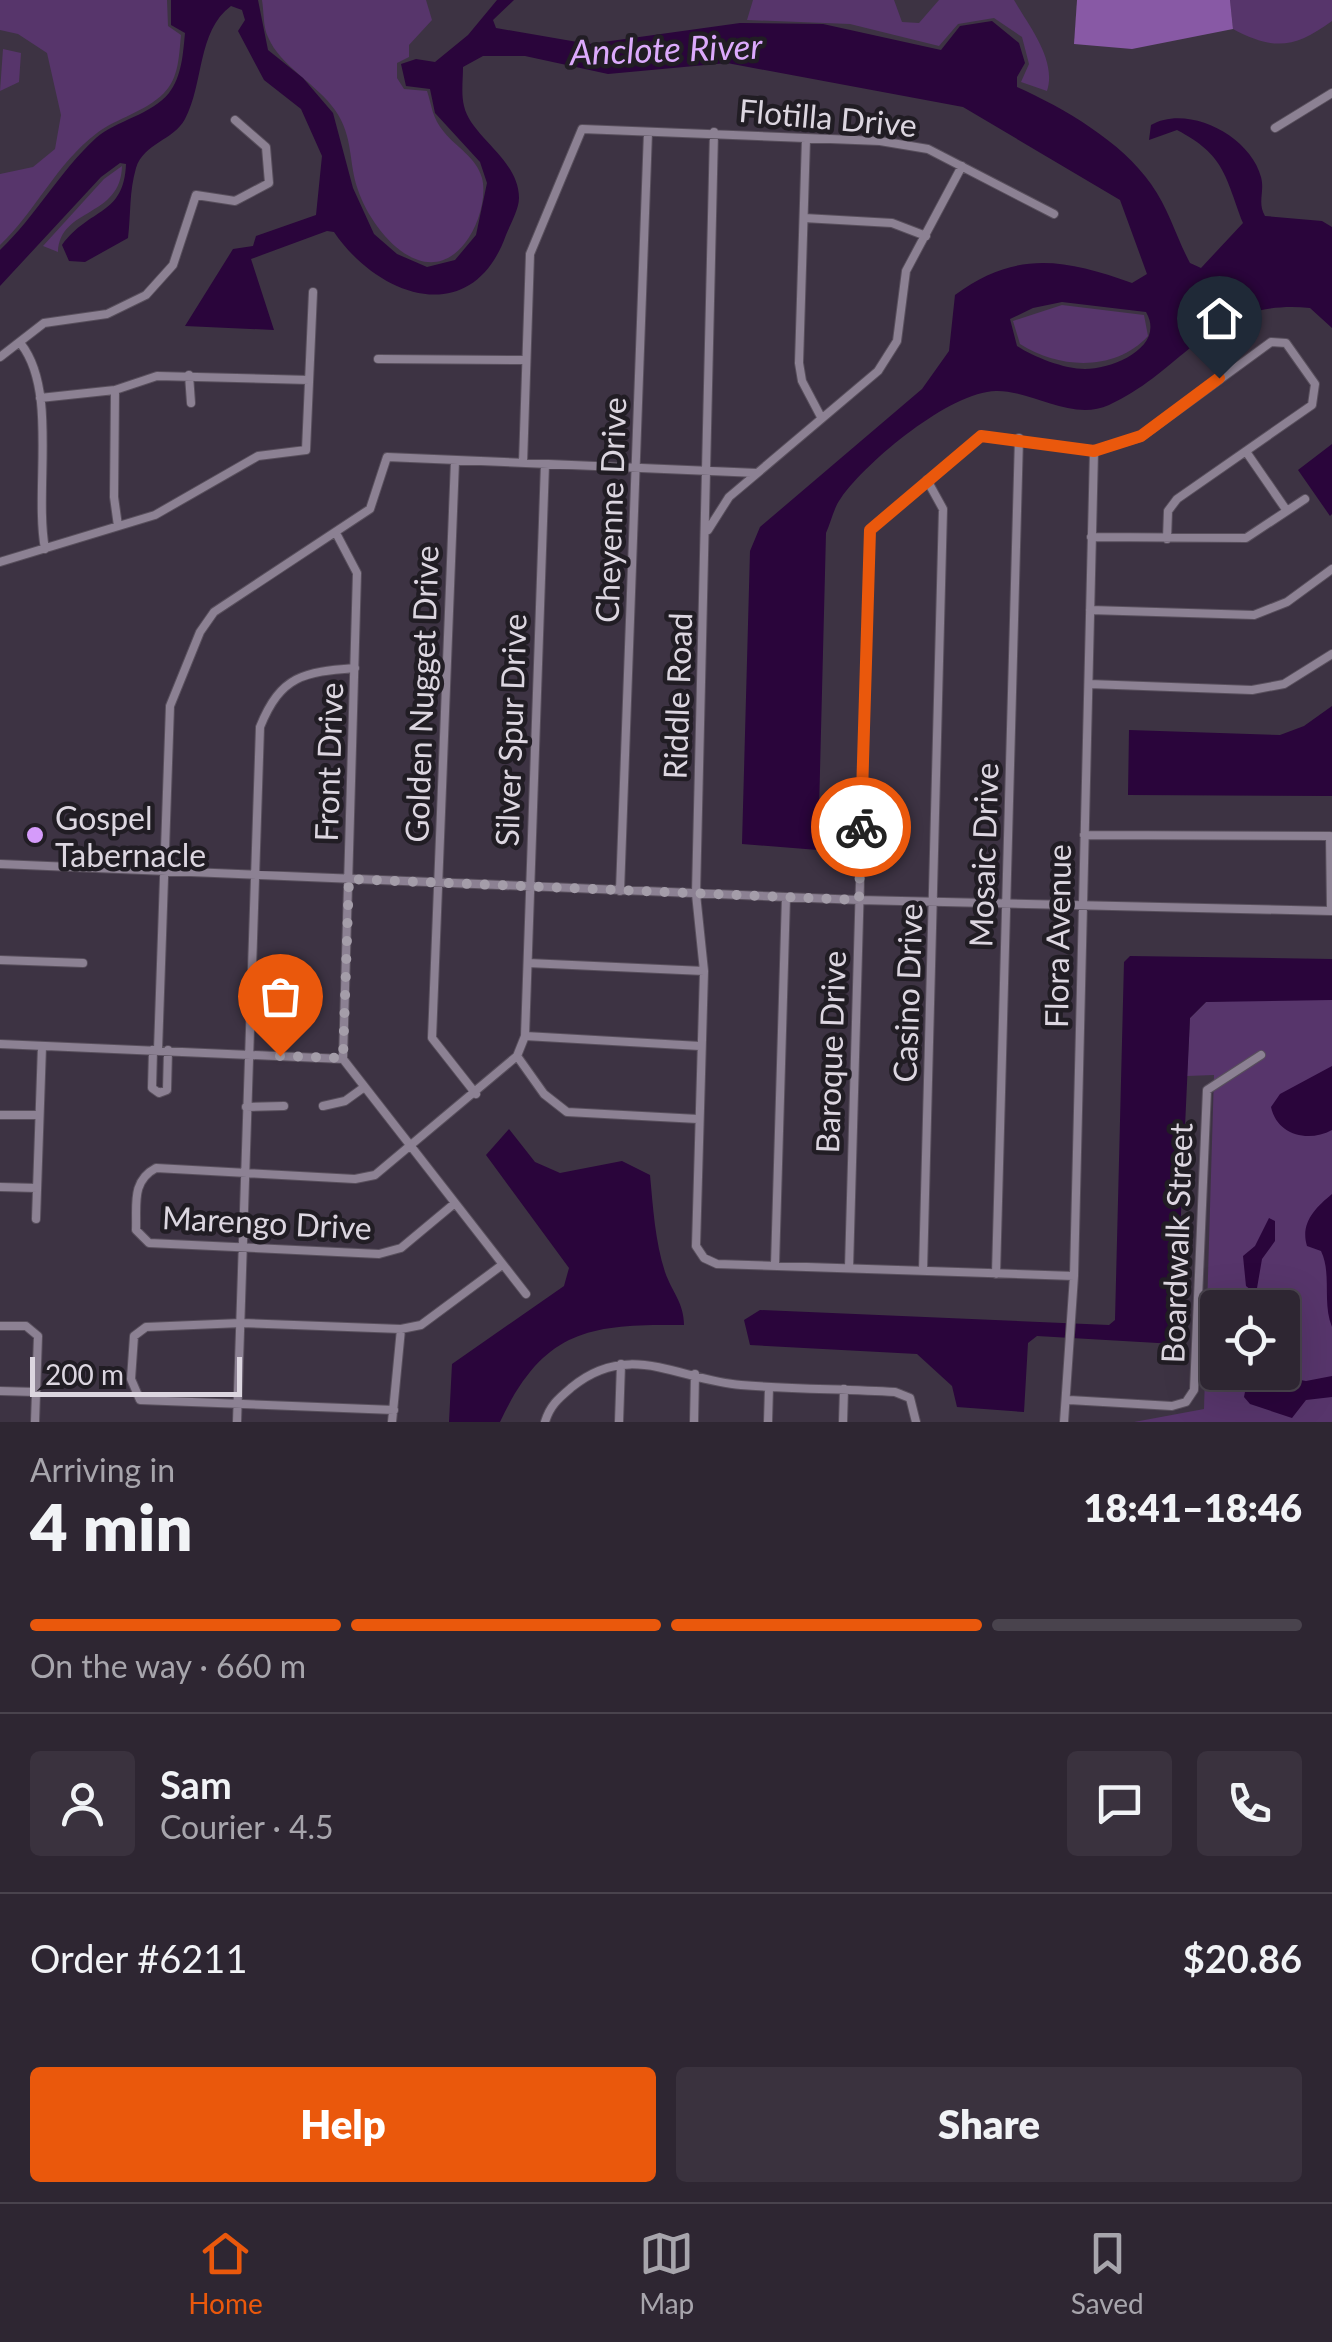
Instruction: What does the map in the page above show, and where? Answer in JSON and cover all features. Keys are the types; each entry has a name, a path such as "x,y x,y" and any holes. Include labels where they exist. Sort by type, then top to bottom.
{"street":[{"path":"1275,128 1332,94"},
{"path":"0,357 44,323 108,314 146,296 173,265 196,195 203,193 228,202 266,188 271,178 266,147 236,120"},
{"name":"Flotilla Drive","path":"526,360 530,254 582,129 714,132 912,146 962,166 1054,214"},
{"name":"Cheyenne Drive","path":"620,891 648,132"},
{"name":"Riddle Road","path":"714,132 696,894 704,971 696,1246 704,1258 717,1264 774,1266"},
{"path":"806,139 798,362 802,381 821,417"},
{"path":"706,534 729,497 878,371 896,341 906,271 962,166"},
{"path":"804,218 892,223 926,236"},
{"path":"0,562 118,526 189,499 258,456 302,453 307,447 313,292"},
{"path":"1094,451 1141,436 1271,342 1286,343 1315,384 1312,405 1177,499 1168,511 1167,539"},
{"path":"21,344 33,360 40,398 38,514 45,549"},
{"path":"378,359 526,360 523,463"},
{"path":"189,375 191,403"},
{"path":"40,398 115,390 157,376 309,380"},
{"path":"115,390 114,497 118,526"},
{"name":"Baroque Drive","path":"849,1268 870,530 981,436 1019,438 1049,448 1094,451"},
{"name":"Mosaic Drive","path":"996,1274 1019,438"},
{"name":"Flora Avenue","path":"1064,1422 1074,1276 1094,451"},
{"path":"1246,453 1287,510"},
{"path":"160,1050 167,1090 158,1093 152,1088 160,1050 170,706 200,632 214,612 370,509 387,456 756,473"},
{"name":"Golden Nugget Drive","path":"455,461 432,1038 476,1094"},
{"name":"Silver Spur Drive","path":"517,1056 525,1036 545,464"},
{"name":"Casino Drive","path":"923,1271 943,510 927,480"},
{"path":"1091,536 1246,538 1305,499"},
{"name":"Front Drive","path":"336,533 357,573 343,1058"},
{"path":"1090,610 1254,615 1287,602 1332,569"},
{"path":"1089,684 1252,690 1284,684 1332,654"},
{"path":"237,1422 260,727 269,706 286,684 304,674 356,668"},
{"path":"0,864 859,900 1332,911 1330,836 1084,835"},
{"path":"786,897 774,1266 1074,1276"},
{"path":"0,960 83,963"},
{"path":"528,963 704,971"},
{"path":"525,1036 700,1046"},
{"path":"0,1044 343,1058 526,1294"},
{"path":"36,1219 42,1046"},
{"name":"Boardwalk Street","path":"1068,1400 1172,1406 1186,1402 1194,1390 1207,1090 1260,1055"},
{"path":"244,1173 355,1179 375,1175 517,1056 544,1094 568,1112 698,1119"},
{"path":"323,1106 345,1101 363,1088"},
{"path":"246,1106 284,1106"},
{"path":"0,1116 39,1115"},
{"name":"Marengo Drive","path":"244,1173 156,1168 144,1174 137,1185 136,1230 149,1243 389,1253 401,1248 454,1203"},
{"path":"0,1187 37,1188"},
{"path":"394,1410 140,1400 131,1380 134,1336 146,1327 241,1323 401,1330 420,1326 502,1266"},
{"path":"0,1326 33,1330 38,1336 35,1422"},
{"path":"392,1422 401,1330"},
{"path":"619,1422 620,1364"},
{"path":"544,1422 552,1403 584,1377 600,1367 620,1364 769,1387 895,1392 910,1398 916,1422"},
{"path":"694,1422 695,1374"},
{"path":"768,1422 769,1387"},
{"path":"0,1390 36,1392"},
{"path":"843,1422 844,1390"}],"shaded area":[{"path":"0,0 167,0 168,26 181,35 175,73 164,93 83,145 0,245 0,174 33,167 55,149 61,115 47,53 18,34 0,30"},
{"path":"262,0 426,0 432,20 409,45 409,57 397,63 397,78 404,89 427,91 437,122 475,164 483,186 474,229 449,257 433,262 417,260 387,239 375,223 358,190 341,120 274,47 265,29"},
{"path":"753,0 894,0 902,22 919,23 939,0 1014,0 1045,55 1047,91 1021,82 1029,64 1022,37 994,18 958,24 939,46 850,24 747,20"},
{"path":"1077,0 1230,0 1233,29 1132,49 1074,44"},
{"path":"1230,0 1332,0 1332,21 1295,41 1261,41 1233,29"},
{"path":"3,49 21,53 19,82 0,91"},
{"path":"122,166 112,195 69,227 58,252 43,246 104,179"},
{"path":"1062,305 1144,315 1148,336 1120,356 1086,363 1052,358 1020,344 1013,321"},
{"path":"1332,996 1332,1422 1134,1422 1204,1409 1205,1390 1300,1390 1300,1290 1208,1290 1214,1075 1187,1076 1190,1018 1206,1002"}],"water":[{"name":"Anclote River","path":"171,0 258,0 268,50 303,78 333,113 353,188 374,234 397,254 427,267 455,260 476,235 487,183 480,162 435,113 430,89 406,86 401,64 416,59 435,62 468,35 497,0 514,0 493,20 496,28 589,44 740,23 823,24 941,50 960,26 992,21 1019,43 1025,63 1017,77 1017,87 1091,128 1139,169 1163,203 1190,263 1201,268 1243,223 1221,168 1205,148 1177,130 1149,140 1151,125 1166,119 1199,121 1215,127 1244,148 1261,177 1265,216 1322,221 1332,227 1332,328 1310,308 1276,308 1247,314 1201,340 1136,390 1095,409 1066,408 1009,392 977,394 934,415 870,465 841,498 826,533 818,850 742,844 750,551 760,527 922,389 949,351 955,295 977,281 1020,265 1062,264 1132,283 1147,274 1120,200 963,107 727,63 608,74 525,56 483,56 463,67 464,106 468,117 511,172 519,198 491,265 471,284 449,293 424,294 399,287 375,274 334,232 327,231 251,259 274,330 185,326 233,249 253,246 256,236 316,215 322,156 301,109 264,80 238,31 245,20 242,10 231,6 212,29 185,119 145,153 136,168 128,238 85,262 69,261 62,245 119,193 126,164 120,163 101,177 0,286 0,250 70,165 96,138 153,107 169,93 181,64 185,33 171,25","holes":["1062,302 1146,312 1150,324 1143,345 1110,365 1085,369 1050,362 1017,346 1010,319 1033,308"]},
{"path":"1332,444 1332,514 1330,516 1298,470"},
{"path":"1332,706 1332,796 1128,795 1129,730 1280,735 1304,726"},
{"path":"1130,956 1332,959 1332,1000 1206,1002 1190,1018 1175,1344 1037,1336 1028,1343 1024,1412 957,1407 952,1386 917,1354 750,1345 744,1320 760,1310 1109,1325 1115,1320 1124,962"},
{"path":"1332,1066 1332,1130 1304,1136 1287,1130 1274,1117 1271,1107 1280,1094"},
{"path":"509,1129 535,1162 560,1173 622,1161 650,1175 659,1248 684,1325 622,1327 574,1338 534,1367 500,1422 449,1422 452,1364 564,1286 569,1268 486,1155"},
{"path":"1332,1194 1332,1327 1324,1260 1321,1251 1307,1246 1305,1238 1310,1217"},
{"path":"1269,1218 1275,1221 1275,1241 1262,1259 1257,1290 1251,1290 1246,1286 1243,1256 1255,1246"},
{"path":"1332,1376 1332,1397 1306,1400 1292,1418 1250,1404 1244,1397 1245,1390 1300,1390 1300,1380"}],"way so far":[{"path":"280,1056 343,1058 349,879 859,900 861,827"}],"place":[{"name":"Gospel Tabernacle","path":"35,835"}],"route":[{"path":"861,827 870,530 981,436 1019,438 1049,448 1094,451 1141,436 1219,378"}]}
